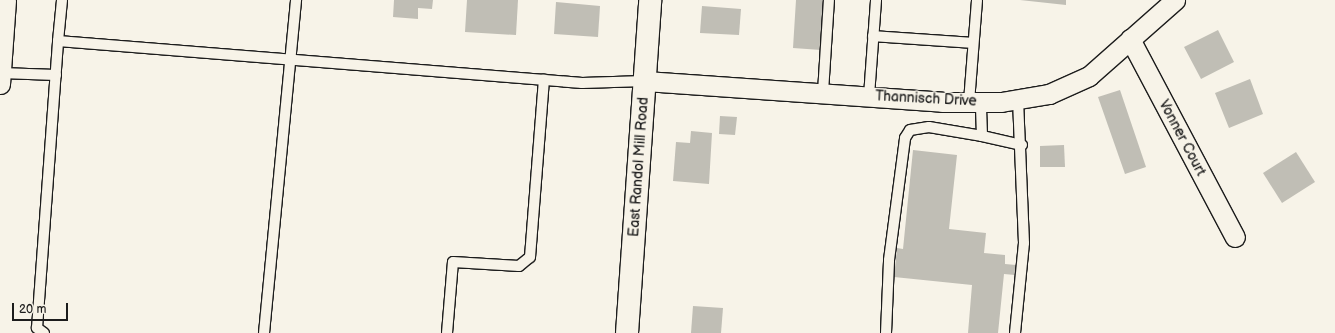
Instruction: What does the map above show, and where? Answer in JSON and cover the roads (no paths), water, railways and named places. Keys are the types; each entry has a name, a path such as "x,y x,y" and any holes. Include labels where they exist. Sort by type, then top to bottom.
{"main road":[{"name":"East Randol Mill Road","path":"627,333 650,0"}],"street":[{"path":"0,78 2,27 6,0"},
{"name":"Thannisch Drive","path":"645,81 975,102 1018,99 1048,94 1077,83 1089,76 1175,0"},
{"name":"Vonner Court","path":"1130,39 1235,237"}],"lane":[{"path":"44,333 37,328 62,0"},
{"path":"264,333 292,60 296,0"},
{"path":"823,92 829,0"},
{"path":"869,96 876,0"},
{"path":"977,0 973,43 975,102 982,136"},
{"path":"873,36 973,43"},
{"path":"58,42 582,83 645,81"},
{"path":"0,78 56,75"},
{"path":"447,333 453,262 519,266 530,257 544,80"},
{"path":"1015,333 1024,243 1022,145 1018,99"},
{"path":"886,333 889,260 905,138 910,130 929,127 982,136 1022,145"}]}
